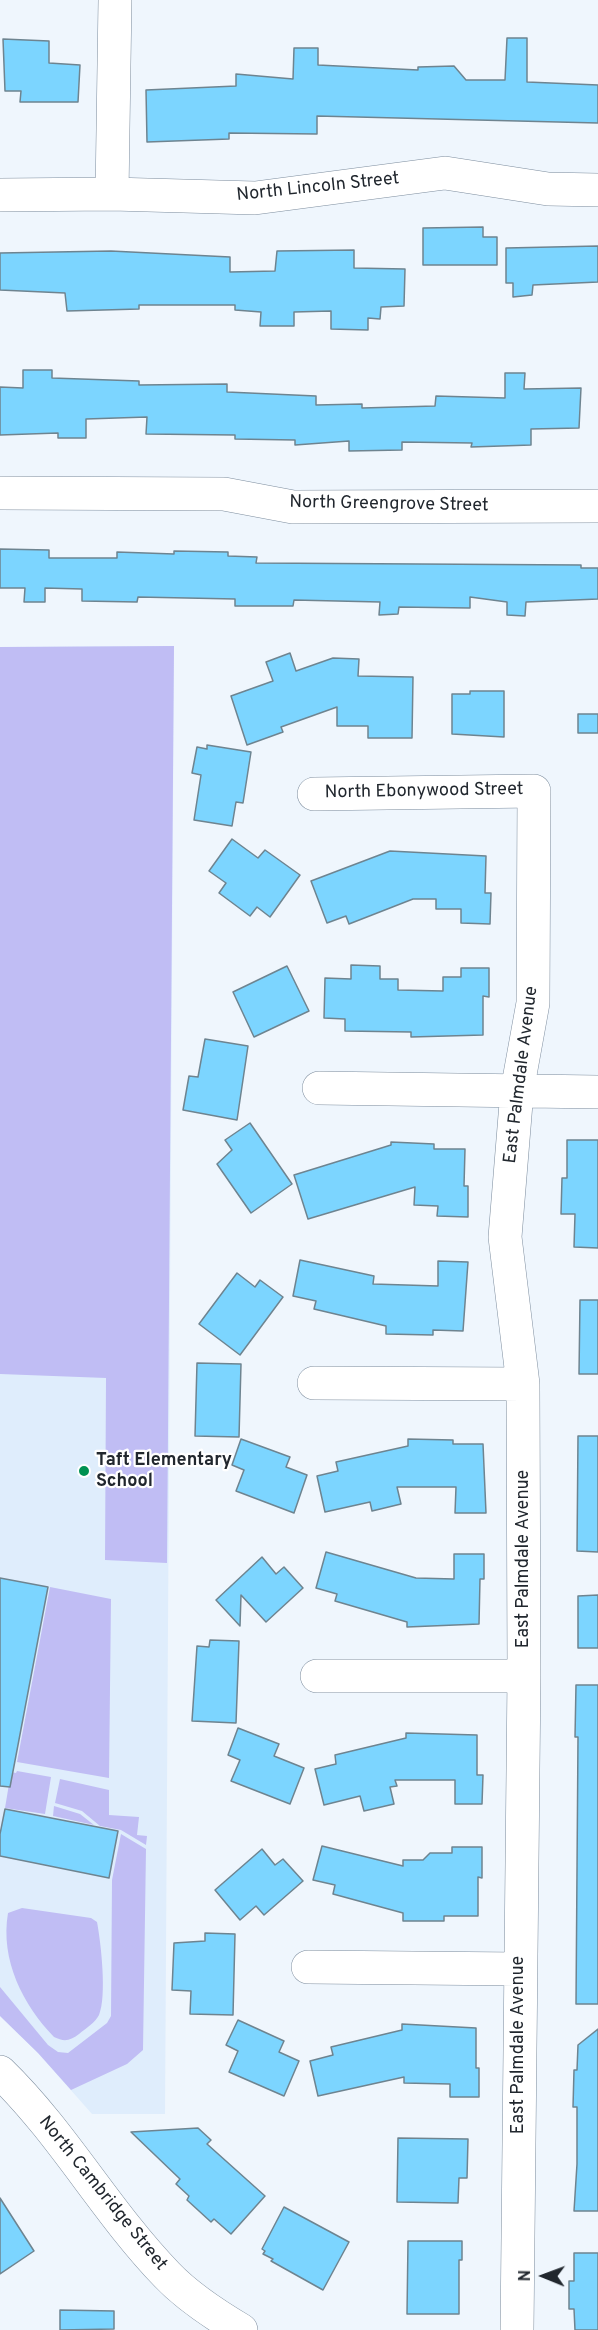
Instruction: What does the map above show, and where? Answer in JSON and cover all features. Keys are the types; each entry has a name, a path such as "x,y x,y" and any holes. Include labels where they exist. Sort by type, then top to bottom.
{"street":[{"path":"112,194 115,0"},
{"name":"North Lincoln Street","path":"0,195 112,194 255,198 445,173 548,189 598,190"},
{"name":"North Greengrove Street","path":"0,493 224,494 302,507 598,506"},
{"name":"North Ebonywood Street","path":"314,794 534,791"},
{"name":"East Palmdale Avenue","path":"517,2330 519,1969 524,1676 523,1384 505,1237 518,1091 533,1003 534,791"},
{"path":"319,1088 598,1092"},
{"path":"314,1383 523,1384"},
{"path":"317,1676 524,1676"},
{"path":"308,1967 519,1969"},
{"name":"North Cambridge Street","path":"0,2072 49,2127 148,2254 208,2321 241,2330"}],"shaded area":[{"name":"Taft Elementary School","path":"174,646 165,2114 92,2114 38,2053 0,2016 0,647"},
{"path":"174,646 167,1563 105,1560 106,1378 0,1374 0,647"},
{"path":"50,1587 111,1599 109,1778 17,1762"},
{"path":"17,1771 51,1777 45,1814 5,1808 11,1772 16,1773"},
{"path":"60,1779 109,1790 109,1815 139,1817 137,1835 147,1836 146,1845 121,1830 100,1826 82,1811 55,1803"},
{"path":"54,1806 80,1814 94,1825 53,1816"},
{"path":"121,1834 146,1849 143,2050 127,2064 71,2090 38,2053 0,2016 0,1987 48,2045 58,2052 68,2053 107,2023 111,2016 112,1880"},
{"path":"22,1908 91,1918 97,1922 103,1969 103,1995 99,2015 79,2034 70,2039 61,2040 54,2037 33,2011 16,1981 7,1948 6,1931 8,1913"}],"building":[{"path":"507,38 527,38 527,82 598,85 598,123 317,116 317,134 229,133 229,139 147,142 146,90 236,86 236,74 293,79 294,48 318,48 318,65 418,70 418,67 454,66 466,80 505,80"},
{"path":"3,39 49,41 49,63 80,65 78,102 20,102 21,91 5,91"},
{"path":"483,227 483,237 497,237 497,265 423,265 423,228"},
{"path":"598,246 598,282 533,285 532,295 513,297 513,283 506,283 506,248"},
{"path":"354,250 354,268 405,269 404,306 381,307 380,319 368,318 368,330 331,329 331,311 294,312 294,326 260,326 261,312 235,310 235,305 139,305 139,309 67,311 65,293 0,290 0,253 111,251 230,257 230,272 275,271 277,251"},
{"path":"23,370 52,370 52,378 139,381 139,385 227,384 227,392 316,396 316,405 362,404 362,408 435,406 436,396 505,398 505,373 525,373 524,389 581,388 579,428 531,429 531,445 471,447 472,443 402,442 402,450 349,451 349,441 295,445 295,440 235,439 235,435 146,434 147,417 86,419 86,438 58,438 58,433 0,435 0,387 23,388"},
{"path":"0,549 49,550 49,558 117,558 117,552 174,554 174,551 228,552 228,556 257,557 256,563 581,565 581,568 598,568 598,599 526,602 525,616 507,615 507,602 470,597 470,608 399,607 398,614 379,615 380,602 294,600 293,606 235,606 235,599 138,597 137,602 82,601 82,589 45,588 45,602 24,602 25,588 0,588"},
{"path":"290,653 296,671 333,658 359,659 358,676 413,677 412,738 368,738 368,726 337,726 337,707 281,727 283,732 247,745 231,696 273,681 266,662"},
{"path":"470,691 504,691 504,737 452,734 452,694 470,694"},
{"path":"578,714 598,714 598,733 578,733"},
{"path":"207,745 251,752 243,803 236,802 232,826 194,820 201,775 192,773 197,747 207,749"},
{"path":"232,839 258,858 265,850 300,875 270,917 257,907 250,916 219,893 226,883 209,871"},
{"path":"390,851 486,856 485,893 491,893 490,924 461,923 461,909 436,909 436,899 413,899 349,924 346,916 327,923 311,881"},
{"path":"351,965 380,966 380,979 398,979 398,990 443,991 443,977 461,977 461,968 489,968 489,997 483,996 483,1035 411,1037 411,1032 345,1031 345,1019 324,1018 325,978 351,979"},
{"path":"287,966 309,1011 254,1037 233,992"},
{"path":"205,1039 248,1046 237,1120 183,1110 189,1076 198,1077"},
{"path":"250,1123 292,1184 251,1213 217,1164 232,1150 225,1140"},
{"path":"567,1140 598,1140 598,1248 574,1247 575,1214 561,1214 562,1178 567,1178"},
{"path":"391,1142 434,1144 434,1149 465,1149 464,1186 468,1186 468,1217 437,1216 438,1206 414,1205 415,1187 308,1219 294,1175 391,1145"},
{"path":"300,1260 374,1276 373,1284 438,1286 438,1261 468,1262 463,1331 433,1330 433,1335 386,1334 386,1326 314,1309 316,1301 293,1296"},
{"path":"237,1273 255,1287 260,1280 283,1297 240,1355 199,1324"},
{"path":"580,1300 598,1300 598,1374 579,1374"},
{"path":"197,1363 241,1364 239,1437 195,1436"},
{"path":"578,1436 598,1436 598,1552 577,1551"},
{"path":"241,1439 290,1457 286,1467 307,1475 294,1513 236,1491 244,1470 232,1465"},
{"path":"408,1439 453,1440 453,1444 483,1444 486,1513 455,1513 456,1487 397,1487 401,1504 372,1511 370,1502 325,1512 317,1476 338,1471 336,1462 408,1446"},
{"path":"326,1552 416,1578 454,1579 454,1554 484,1554 484,1579 480,1579 479,1624 407,1627 407,1622 335,1601 337,1594 316,1588"},
{"path":"262,1557 276,1574 284,1567 303,1588 266,1622 241,1595 240,1626 216,1600"},
{"path":"0,1578 48,1587 10,1787 0,1786"},
{"path":"598,1595 598,1648 578,1648 578,1596"},
{"path":"210,1640 239,1641 236,1723 192,1721 197,1646 209,1647"},
{"path":"576,1685 598,1685 598,2004 576,2004 578,1737 575,1737"},
{"path":"238,1728 279,1744 274,1756 304,1768 290,1804 231,1781 240,1760 228,1755"},
{"path":"406,1733 477,1735 477,1775 483,1775 482,1804 455,1804 455,1780 395,1780 397,1786 390,1787 394,1804 364,1811 360,1796 324,1805 315,1769 336,1764 335,1755 406,1738"},
{"path":"5,1809 118,1831 109,1878 0,1856 0,1834"},
{"path":"322,1846 403,1866 403,1860 423,1860 430,1853 452,1853 452,1847 482,1847 482,1878 478,1877 478,1916 444,1916 444,1921 403,1921 403,1913 333,1894 335,1885 313,1880"},
{"path":"262,1849 275,1865 283,1859 303,1881 264,1915 256,1906 240,1920 215,1890"},
{"path":"205,1933 235,1934 233,2015 190,2014 191,1991 172,1990 174,1943 205,1941"},
{"path":"238,2020 284,2041 279,2052 299,2061 284,2096 229,2072 238,2051 226,2045"},
{"path":"402,2024 476,2028 479,2097 450,2097 450,2084 404,2083 404,2077 318,2096 310,2061 333,2055 331,2047 402,2030"},
{"path":"598,2029 598,2211 574,2211 577,2107 573,2107 574,2070 577,2070 578,2045"},
{"path":"198,2128 211,2140 207,2144 265,2196 231,2234 214,2219 211,2222 187,2200 189,2196 176,2184 180,2179 131,2132"},
{"path":"398,2138 468,2139 467,2178 459,2178 458,2203 397,2202"},
{"path":"0,2198 34,2251 0,2274"},
{"path":"284,2207 349,2242 323,2290 271,2261 273,2259 263,2254 265,2251 262,2249"},
{"path":"408,2241 462,2241 462,2260 459,2260 459,2314 407,2314"},
{"path":"574,2253 598,2253 598,2330 575,2330 574,2309 569,2309 569,2281 574,2281"},
{"path":"60,2310 114,2311 114,2329 60,2330"}],"place":[{"name":"Taft Elementary School","path":"84,1471"}]}
